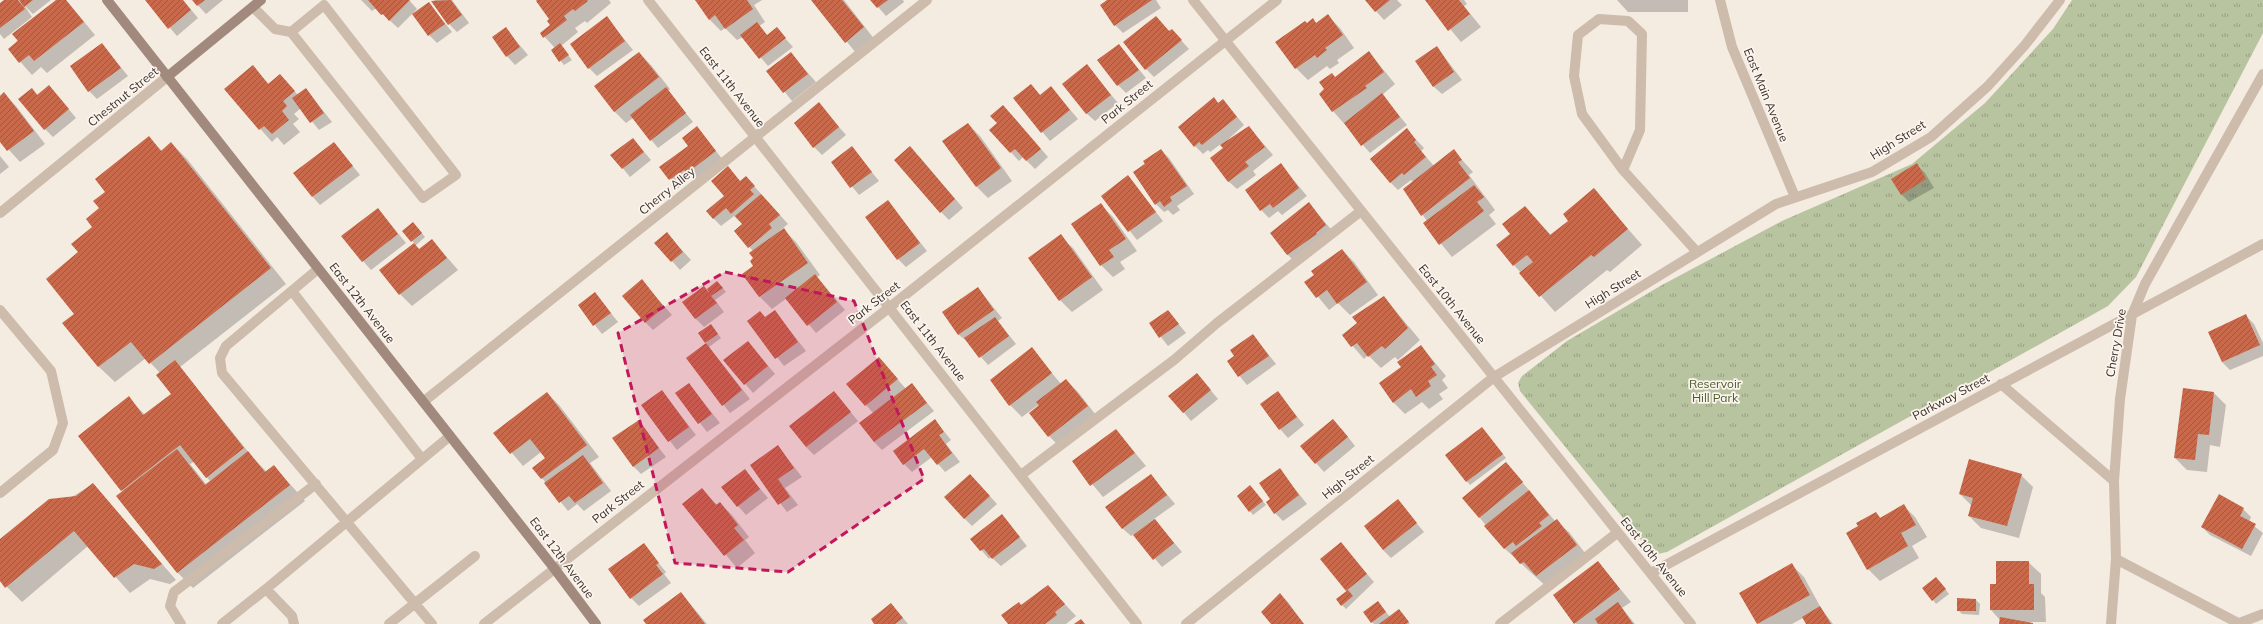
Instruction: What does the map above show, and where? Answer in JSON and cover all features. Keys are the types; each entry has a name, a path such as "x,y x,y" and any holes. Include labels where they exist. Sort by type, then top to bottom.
{"street":[{"name":"East 12th Avenue","path":"107,0 554,568 596,624"},
{"name":"Chestnut Street","path":"0,213 261,0"},
{"name":"East 11th Avenue","path":"648,0 1137,624"},
{"name":"Cherry Alley","path":"423,402 927,0"},
{"name":"East 10th Avenue","path":"1193,0 1691,624"},
{"name":"Park Street","path":"484,624 890,307 1225,40 1278,0"},
{"name":"East Main Avenue","path":"1720,0 1732,47 1795,197"},
{"name":"High Street","path":"1186,624 1494,377 1776,204 1795,197 1837,186 1872,172 1931,137 1988,86 2025,45 2060,0"},
{"path":"253,7 275,30 291,32 423,198 456,175 324,6 291,32"},
{"path":"1623,170 1640,130 1642,34 1628,21 1599,19 1578,35 1574,76 1582,114 1623,170 1698,252"},
{"name":"Cherry Drive","path":"2112,624 2116,559 2114,481 2120,399 2132,315 2145,284 2263,74"},
{"path":"1021,475 1174,360 1217,323 1362,211"},
{"name":"Parkway Street","path":"1651,573 2263,244"},
{"path":"318,269 226,346 220,358 222,372 432,624"},
{"path":"292,292 422,459"},
{"path":"0,310 51,371 63,423 53,450 0,493"},
{"path":"2001,384 2114,481"},
{"path":"222,624 450,436"},
{"path":"181,624 170,606 174,592 316,484"},
{"path":"1500,624 1617,533"},
{"path":"389,624 475,556"},
{"path":"2116,559 2238,624 2263,614"},
{"path":"266,589 292,616 294,624"}],"highlighted area":[{"path":"725,272 854,301 924,479 788,572 675,563 618,333"}],"green space":[{"name":"Reservoir Hill Park","path":"2072,0 2263,0 2263,33 2136,277 2108,306 1667,552 1653,555 1520,391 1518,383 1522,376 1567,341 1662,285 1782,221 1912,164 1985,103 2053,29"}],"building":[{"path":"4,0 18,0 25,9 0,28 0,3"},
{"path":"19,0 33,0 24,7"},
{"path":"56,0 66,0 84,22 34,61 29,55 19,63 8,49 18,41 12,34"},
{"path":"145,0 183,0 191,10 168,29"},
{"path":"192,0 205,0 197,6"},
{"path":"368,0 410,0 389,21 383,14 381,15"},
{"path":"451,0 462,15 448,25 431,1"},
{"path":"695,0 747,0 753,9 725,29 715,15 709,20"},
{"path":"811,0 842,0 864,27 845,43"},
{"path":"870,0 888,0 877,8"},
{"path":"1107,0 1152,0 1114,26 1100,5"},
{"path":"1365,0 1390,0 1375,12"},
{"path":"1425,0 1459,0 1470,14 1448,31"},
{"path":"536,1 588,1 575,11 573,9 564,16 567,20 543,38 540,33 550,25 547,21 549,19"},
{"path":"429,2 445,24 428,36 412,14"},
{"path":"1328,14 1343,35 1325,48 1327,50 1317,58 1315,55 1295,69 1275,42 1305,21 1307,23 1313,18 1316,23"},
{"path":"607,16 625,41 588,69 570,44"},
{"path":"1156,16 1169,31 1172,29 1182,40 1145,70 1123,42"},
{"path":"757,22 767,35 777,27 786,38 759,59 740,35"},
{"path":"506,27 520,47 506,57 492,37"},
{"path":"102,43 121,68 88,92 70,66"},
{"path":"560,43 569,55 559,62 551,50"},
{"path":"1119,44 1139,70 1117,86 1097,60"},
{"path":"1437,46 1454,72 1433,87 1415,61"},
{"path":"1369,51 1384,72 1365,86 1367,88 1332,112 1319,94 1324,89 1319,82 1332,73 1335,77"},
{"path":"639,52 659,77 614,112 594,86"},
{"path":"791,52 808,74 783,93 766,71"},
{"path":"1087,64 1111,95 1086,114 1062,84"},
{"path":"253,65 268,84 280,74 295,91 283,101 287,106 282,111 289,120 272,134 264,126 259,130 224,89"},
{"path":"1031,84 1040,95 1051,86 1070,110 1041,133 1013,98"},
{"path":"49,85 69,109 44,130 18,99 32,88 37,95"},
{"path":"666,87 686,113 650,141 630,115"},
{"path":"306,88 324,113 310,123 292,98"},
{"path":"4,92 34,131 7,151 0,142 0,96"},
{"path":"1382,93 1400,117 1361,146 1344,123"},
{"path":"1214,97 1218,103 1223,99 1237,117 1202,145 1199,142 1194,147 1178,127"},
{"path":"819,102 839,127 813,148 794,123"},
{"path":"1003,105 1041,149 1026,161 1015,149 1010,153 989,130 997,123 990,116"},
{"path":"968,123 1001,168 976,187 942,141"},
{"path":"697,126 716,151 687,173 684,170 669,180 659,167 688,146 682,138"},
{"path":"1249,126 1265,147 1245,162 1249,166 1228,182 1210,158 1223,148 1220,145"},
{"path":"1407,128 1416,140 1414,142 1426,157 1404,175 1402,173 1390,183 1370,159"},
{"path":"149,136 161,151 171,142 271,268 149,364 131,342 98,367 62,323 74,314 46,279 78,252 71,244 92,227 86,219 99,208 93,201 105,192 95,179"},
{"path":"633,138 644,152 622,169 610,155"},
{"path":"334,142 353,166 312,197 293,173"},
{"path":"852,146 872,172 850,188 831,162"},
{"path":"910,146 955,199 940,213 894,160"},
{"path":"1161,149 1187,186 1170,197 1172,201 1164,207 1160,201 1155,205 1133,172 1145,164 1143,161"},
{"path":"1454,149 1462,160 1458,162 1470,178 1421,216 1403,189"},
{"path":"1281,163 1299,188 1273,208 1270,204 1260,211 1245,190"},
{"path":"1917,163 1926,179 1901,195 1891,179"},
{"path":"728,166 740,181 746,176 755,186 750,190 754,194 731,214 726,208 713,219 706,211 724,196 711,181"},
{"path":"1128,175 1156,212 1128,232 1101,196"},
{"path":"1474,185 1484,197 1477,202 1484,211 1439,245 1423,223"},
{"path":"1594,188 1628,229 1594,257 1591,255 1539,297 1519,273 1533,262 1527,255 1513,266 1496,245 1510,234 1502,224 1525,206 1550,235 1568,221 1563,214"},
{"path":"761,194 780,215 769,224 772,228 748,248 734,231 742,224 735,216"},
{"path":"888,200 920,243 897,260 865,217"},
{"path":"1309,202 1326,225 1316,233 1317,234 1287,255 1270,233"},
{"path":"1101,203 1126,239 1109,250 1114,257 1100,266 1071,224"},
{"path":"378,208 398,234 362,262 341,236"},
{"path":"413,222 422,233 411,242 402,231"},
{"path":"784,228 808,263 759,297 742,274 753,266 750,261 753,258 749,253"},
{"path":"667,232 683,252 671,262 654,243"},
{"path":"1061,234 1092,277 1059,301 1028,258"},
{"path":"432,239 447,258 399,295 379,270 414,243 419,249"},
{"path":"1342,249 1367,282 1337,304 1327,290 1316,298 1304,282 1314,275 1311,271"},
{"path":"815,274 837,302 807,326 785,298"},
{"path":"642,279 664,307 645,323 622,296"},
{"path":"717,281 723,288 711,296 717,303 695,319 682,302 704,286 710,294 707,289"},
{"path":"978,287 994,310 958,335 942,312"},
{"path":"595,292 611,313 593,326 578,305"},
{"path":"1384,296 1408,328 1385,349 1382,346 1368,357 1357,343 1351,347 1342,335 1357,323 1352,317"},
{"path":"775,310 798,342 775,359 747,321 760,311 765,317"},
{"path":"1168,310 1179,324 1159,338 1149,323"},
{"path":"2246,314 2260,345 2222,362 2208,332"},
{"path":"995,317 1009,336 979,358 964,338"},
{"path":"711,324 718,334 705,343 698,333"},
{"path":"1253,334 1269,356 1238,377 1227,361 1234,356 1230,350"},
{"path":"748,341 768,366 744,385 723,360"},
{"path":"706,343 742,390 722,406 686,358"},
{"path":"1421,345 1435,364 1431,367 1437,375 1428,381 1431,386 1416,397 1411,389 1393,403 1379,383 1401,367 1397,362"},
{"path":"1032,347 1052,373 1009,406 990,380"},
{"path":"879,357 898,379 865,406 846,384"},
{"path":"175,360 244,448 206,478 180,445 121,491 78,436 129,396 143,415 171,394 156,375"},
{"path":"1197,373 1211,390 1183,413 1168,396"},
{"path":"1066,379 1088,406 1048,437 1029,413 1039,405 1036,402"},
{"path":"689,383 712,414 698,424 675,393"},
{"path":"912,383 927,403 874,442 859,423"},
{"path":"2183,388 2214,392 2209,435 2198,434 2195,460 2174,458"},
{"path":"662,390 689,427 668,442 641,405"},
{"path":"834,391 851,412 806,447 789,426"},
{"path":"1278,391 1297,417 1279,430 1260,404"},
{"path":"547,392 587,445 541,479 532,468 545,458 530,439 510,454 493,433"},
{"path":"935,419 944,432 939,435 952,453 937,465 924,449 903,465 893,451"},
{"path":"1333,419 1348,437 1315,464 1300,446"},
{"path":"639,420 659,448 633,467 612,438"},
{"path":"1482,427 1503,454 1466,482 1445,455"},
{"path":"1116,429 1135,453 1090,486 1072,461"},
{"path":"778,445 794,468 778,479 790,497 778,505 750,465"},
{"path":"177,449 205,485 248,451 265,472 274,465 290,485 177,573 116,496"},
{"path":"583,455 603,483 575,503 569,496 559,503 544,483"},
{"path":"1969,459 2022,474 2007,526 1968,516 1973,498 1959,494"},
{"path":"1506,462 1523,482 1479,518 1462,498"},
{"path":"1280,468 1299,495 1274,514 1266,502 1270,499 1259,483"},
{"path":"745,469 760,489 737,507 721,487"},
{"path":"970,474 990,496 964,519 944,497"},
{"path":"1151,474 1167,495 1122,529 1105,507"},
{"path":"93,483 162,564 154,569 134,564 114,578 74,531 5,588 0,581 0,539 49,499 76,496"},
{"path":"1250,485 1263,501 1249,512 1237,496"},
{"path":"702,488 716,505 720,502 738,525 734,528 744,540 724,556 682,504"},
{"path":"1529,490 1549,515 1539,523 1542,526 1516,546 1513,542 1504,549 1484,526"},
{"path":"2219,494 2244,508 2240,516 2256,524 2242,549 2201,527"},
{"path":"1398,499 1417,523 1383,550 1364,526"},
{"path":"1904,504 1916,525 1901,533 1908,546 1867,570 1846,533 1858,526 1856,523 1876,512 1880,518"},
{"path":"1002,514 1020,537 992,559 984,549 980,551 970,539"},
{"path":"1155,519 1174,543 1153,560 1133,535"},
{"path":"1557,519 1577,545 1536,576 1524,562 1520,564 1511,553"},
{"path":"1341,542 1367,574 1346,591 1320,559"},
{"path":"644,543 659,563 656,565 663,574 630,599 608,569"},
{"path":"1598,561 1620,589 1574,624 1553,595"},
{"path":"1996,561 2029,561 2029,584 2034,584 2034,610 1990,610 1990,584 1996,584"},
{"path":"1792,563 1810,595 1757,624 1739,593"},
{"path":"1936,577 1946,589 1932,601 1922,588"},
{"path":"1048,585 1065,604 1055,612 1057,615 1045,624 1008,624 1001,615 1019,602 1021,605"},
{"path":"1348,590 1353,596 1341,606 1336,599"},
{"path":"681,592 705,624 646,624 643,620"},
{"path":"1280,593 1304,624 1271,624 1261,612"},
{"path":"1957,598 1976,599 1976,611 1957,611"},
{"path":"1378,601 1386,612 1371,623 1363,612"},
{"path":"1618,602 1633,624 1598,624 1595,619"},
{"path":"891,603 903,618 895,624 874,624 871,619"},
{"path":"1820,606 1831,624 1806,624 1802,617"},
{"path":"1399,609 1409,622 1406,624 1379,624"},
{"path":"2000,617 2033,623 2033,624 1999,624"},
{"path":"1081,619 1085,624 1074,624"}]}
